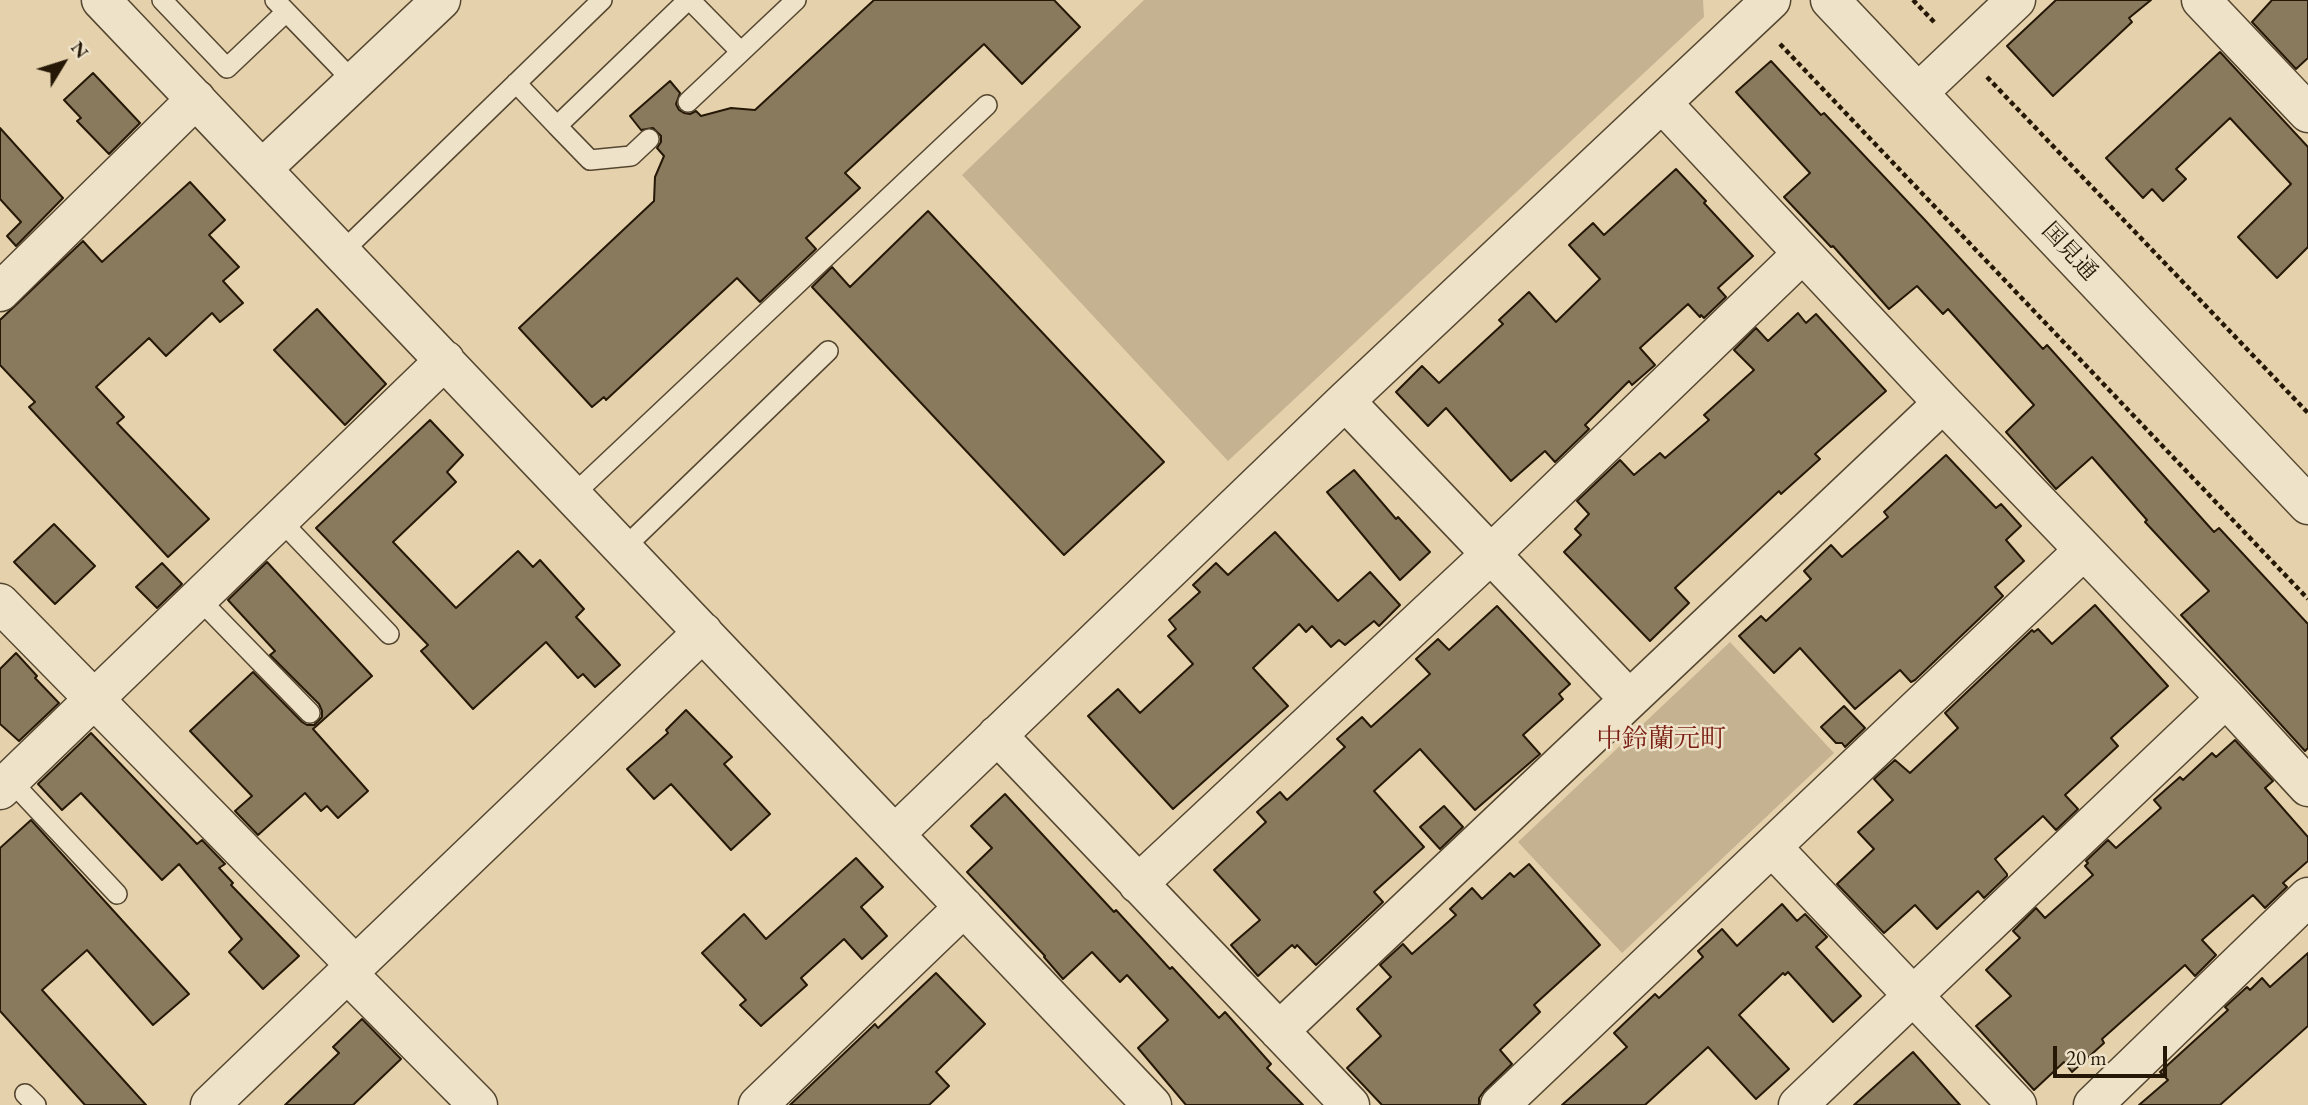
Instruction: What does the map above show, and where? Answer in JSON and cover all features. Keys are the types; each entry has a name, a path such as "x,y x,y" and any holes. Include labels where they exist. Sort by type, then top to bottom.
{"street":[{"path":"101,0 1152,1105"},
{"path":"262,169 441,0"},
{"name":"国見通","path":"1830,0 2308,505"},
{"path":"1919,92 2016,0"},
{"path":"2201,0 2308,113"},
{"path":"895,834 1345,401 1762,8"},
{"path":"0,292 196,99"},
{"path":"1662,103 2308,787"},
{"path":"1138,884 1492,552 1802,254"},
{"path":"5,785 445,360"},
{"path":"1345,401 1492,552 1629,699"},
{"path":"1279,1031 1943,403"},
{"path":"1500,1105 2084,550"},
{"path":"0,603 96,699 478,1105"},
{"path":"210,1105 703,632"},
{"path":"1798,1105 2226,698"},
{"path":"997,735 1350,1105"},
{"path":"1772,847 2017,1105"},
{"path":"2093,1105 2308,898"},
{"path":"758,1105 964,907"}],"lane":[{"path":"162,0 228,68 280,6 354,82"},
{"path":"342,252 602,0"},
{"path":"557,126 689,0 741,52"},
{"path":"688,102 796,0"},
{"path":"516,83 590,160 631,156 649,139"},
{"path":"573,495 987,104"},
{"path":"624,548 828,352"},
{"path":"280,520 389,634"},
{"path":"199,599 310,713"},
{"path":"5,785 117,894"}],"path":[{"path":"1913,0 2308,413"},
{"path":"1762,8 2308,599"}],"shaded area":[{"path":"1144,0 1703,0 1704,17 1228,461 962,175"},
{"path":"1730,642 1834,753 1622,953 1518,842"}],"building":[{"path":"874,0 1054,0 1080,27 1022,84 984,44 845,173 860,188 806,238 816,249 760,302 737,278 606,400 604,397 592,407 519,328 654,201 655,177 664,156 657,148 661,136 653,128 641,130 630,116 670,81 680,93 676,104 684,113 696,111 701,116 731,108 755,110"},
{"path":"2056,0 2151,0 2129,18 2132,22 2053,96 2007,46"},
{"path":"2272,0 2308,0 2308,58 2296,69 2252,22"},
{"path":"2220,52 2308,147 2308,247 2277,278 2238,237 2291,184 2230,118 2176,169 2186,179 2163,201 2152,189 2143,198 2106,158"},
{"path":"1771,61 1821,115 1824,113 2043,349 2047,345 2214,532 2219,528 2308,624 2308,748 2305,751 2181,615 2209,591 2145,522 2147,520 2092,457 2056,489 2006,432 2034,405 1948,309 1943,314 1917,286 1889,309 1833,246 1831,247 1784,197 1810,173 1736,92"},
{"path":"93,73 140,123 109,154 77,121 81,118 64,100"},
{"path":"0,128 63,198 16,246 7,236 21,222 0,199"},
{"path":"1676,169 1753,256 1718,288 1726,297 1704,318 1688,304 1640,348 1655,365 1632,385 1629,381 1585,425 1589,429 1555,462 1545,451 1511,481 1446,408 1428,426 1396,392 1422,366 1439,383 1503,324 1499,320 1529,292 1556,322 1600,279 1569,245 1593,223 1604,235"},
{"path":"190,182 225,220 209,235 239,267 223,281 243,303 220,322 212,313 166,356 149,338 96,387 124,417 117,423 209,519 168,557 29,407 35,402 0,365 0,320 83,241 102,262"},
{"path":"928,211 1164,462 1064,555 812,287 832,267 850,287"},
{"path":"317,309 386,384 345,425 274,350"},
{"path":"1798,313 1806,323 1816,314 1886,391 1815,454 1820,459 1781,494 1779,491 1675,588 1689,603 1650,641 1564,552 1581,535 1575,529 1589,514 1577,501 1620,460 1634,475 1660,453 1665,458 1709,420 1704,415 1754,370 1734,350 1756,328 1768,341"},
{"path":"430,420 463,455 447,472 456,482 393,542 456,608 518,551 533,567 540,560 584,609 576,617 620,665 595,687 583,674 578,678 546,642 473,709 421,651 428,645 316,528"},
{"path":"1946,455 1996,508 2001,504 2021,526 2006,540 2024,561 1995,587 2003,596 1915,680 1911,682 1900,670 1855,709 1800,648 1774,673 1739,636 1761,616 1766,621 1811,579 1804,571 1831,545 1842,557 1888,517 1884,512"},
{"path":"1354,470 1396,519 1398,517 1430,552 1400,580 1327,492"},
{"path":"54,524 95,566 55,604 14,562"},
{"path":"1275,532 1338,601 1370,572 1400,605 1379,626 1374,621 1345,645 1339,640 1331,647 1312,626 1306,632 1299,624 1253,668 1288,706 1173,809 1088,716 1118,689 1140,713 1193,664 1168,636 1176,629 1169,620 1200,592 1193,585 1216,563 1228,575"},
{"path":"267,562 372,676 313,729 368,791 338,818 327,806 321,811 305,793 258,835 235,811 252,796 190,731 253,672 302,722 314,725 322,717 319,704 270,655 275,651 228,600"},
{"path":"162,563 182,584 157,608 136,587"},
{"path":"2095,605 2168,686 2111,738 2118,746 2065,795 2078,809 2056,830 2043,816 1995,859 2007,876 1984,898 1978,891 1937,929 1915,905 1884,933 1837,884 1874,849 1858,832 1893,800 1874,779 1895,760 1910,773 1958,728 1945,713 2032,630 2034,632 2038,629 2052,644"},
{"path":"1497,606 1570,684 1559,694 1563,699 1523,735 1540,754 1475,810 1420,749 1374,791 1424,847 1374,892 1383,902 1316,965 1297,945 1295,948 1292,945 1258,976 1231,945 1260,920 1214,870 1266,822 1257,812 1280,792 1287,800 1345,747 1337,739 1362,717 1371,727 1430,674 1416,659 1438,639 1449,650"},
{"path":"16,653 59,703 19,741 0,724 0,669"},
{"path":"1844,706 1865,728 1845,747 1842,743 1836,743 1821,727"},
{"path":"686,710 732,757 724,764 770,814 731,850 671,784 654,799 627,769 668,733 666,730"},
{"path":"91,733 197,844 202,840 225,864 219,868 233,883 231,885 299,956 263,989 229,952 242,939 179,864 162,880 81,793 62,810 38,784"},
{"path":"2235,740 2273,781 2265,788 2308,837 2308,861 2283,883 2287,887 2265,908 2253,895 2202,940 2216,955 2195,976 2185,965 2102,1039 2104,1043 2072,1072 2064,1062 2034,1090 1976,1026 2011,996 1986,970 2020,938 2013,931 2036,908 2045,918 2093,875 2085,866 2088,863 2086,861 2108,840 2116,848 2161,808 2154,800 2180,777 2183,780 2212,753 2216,757"},
{"path":"1005,794 1114,912 1116,910 1219,1018 1225,1012 1271,1064 1267,1068 1303,1105 1186,1105 1138,1048 1168,1020 1127,975 1120,982 1092,952 1063,979 967,872 992,848 971,826"},
{"path":"1444,806 1463,827 1440,849 1420,827"},
{"path":"31,820 189,994 153,1025 87,950 42,990 146,1105 85,1105 0,1011 0,848"},
{"path":"856,858 883,887 861,907 887,936 862,959 844,939 801,978 807,985 761,1026 740,1005 746,1000 702,953 744,914 766,939"},
{"path":"1529,864 1600,945 1534,1005 1540,1012 1500,1050 1512,1064 1485,1090 1479,1098 1479,1105 1382,1105 1347,1068 1381,1036 1357,1009 1391,977 1380,965 1403,944 1412,954 1456,915 1450,909 1472,888 1482,899 1510,873 1514,877"},
{"path":"1782,904 1797,921 1805,914 1827,937 1816,947 1861,996 1833,1022 1788,972 1785,975 1783,973 1739,1015 1789,1069 1756,1099 1708,1047 1645,1105 1562,1105 1627,1047 1614,1033 1655,994 1659,998 1703,957 1698,951 1722,929 1737,946"},
{"path":"2308,953 2308,1026 2220,1105 2139,1105 2168,1080 2160,1072 2228,1010 2225,1007 2247,987 2250,990 2262,978 2270,987"},
{"path":"936,973 985,1024 936,1072 949,1086 929,1105 790,1105 875,1024 878,1028"},
{"path":"362,1019 401,1059 353,1105 285,1105 339,1053 333,1047"},
{"path":"1913,1052 1960,1105 1854,1105"}],"district":[{"name":"中鈴蘭元町","path":"1661,740"}]}
